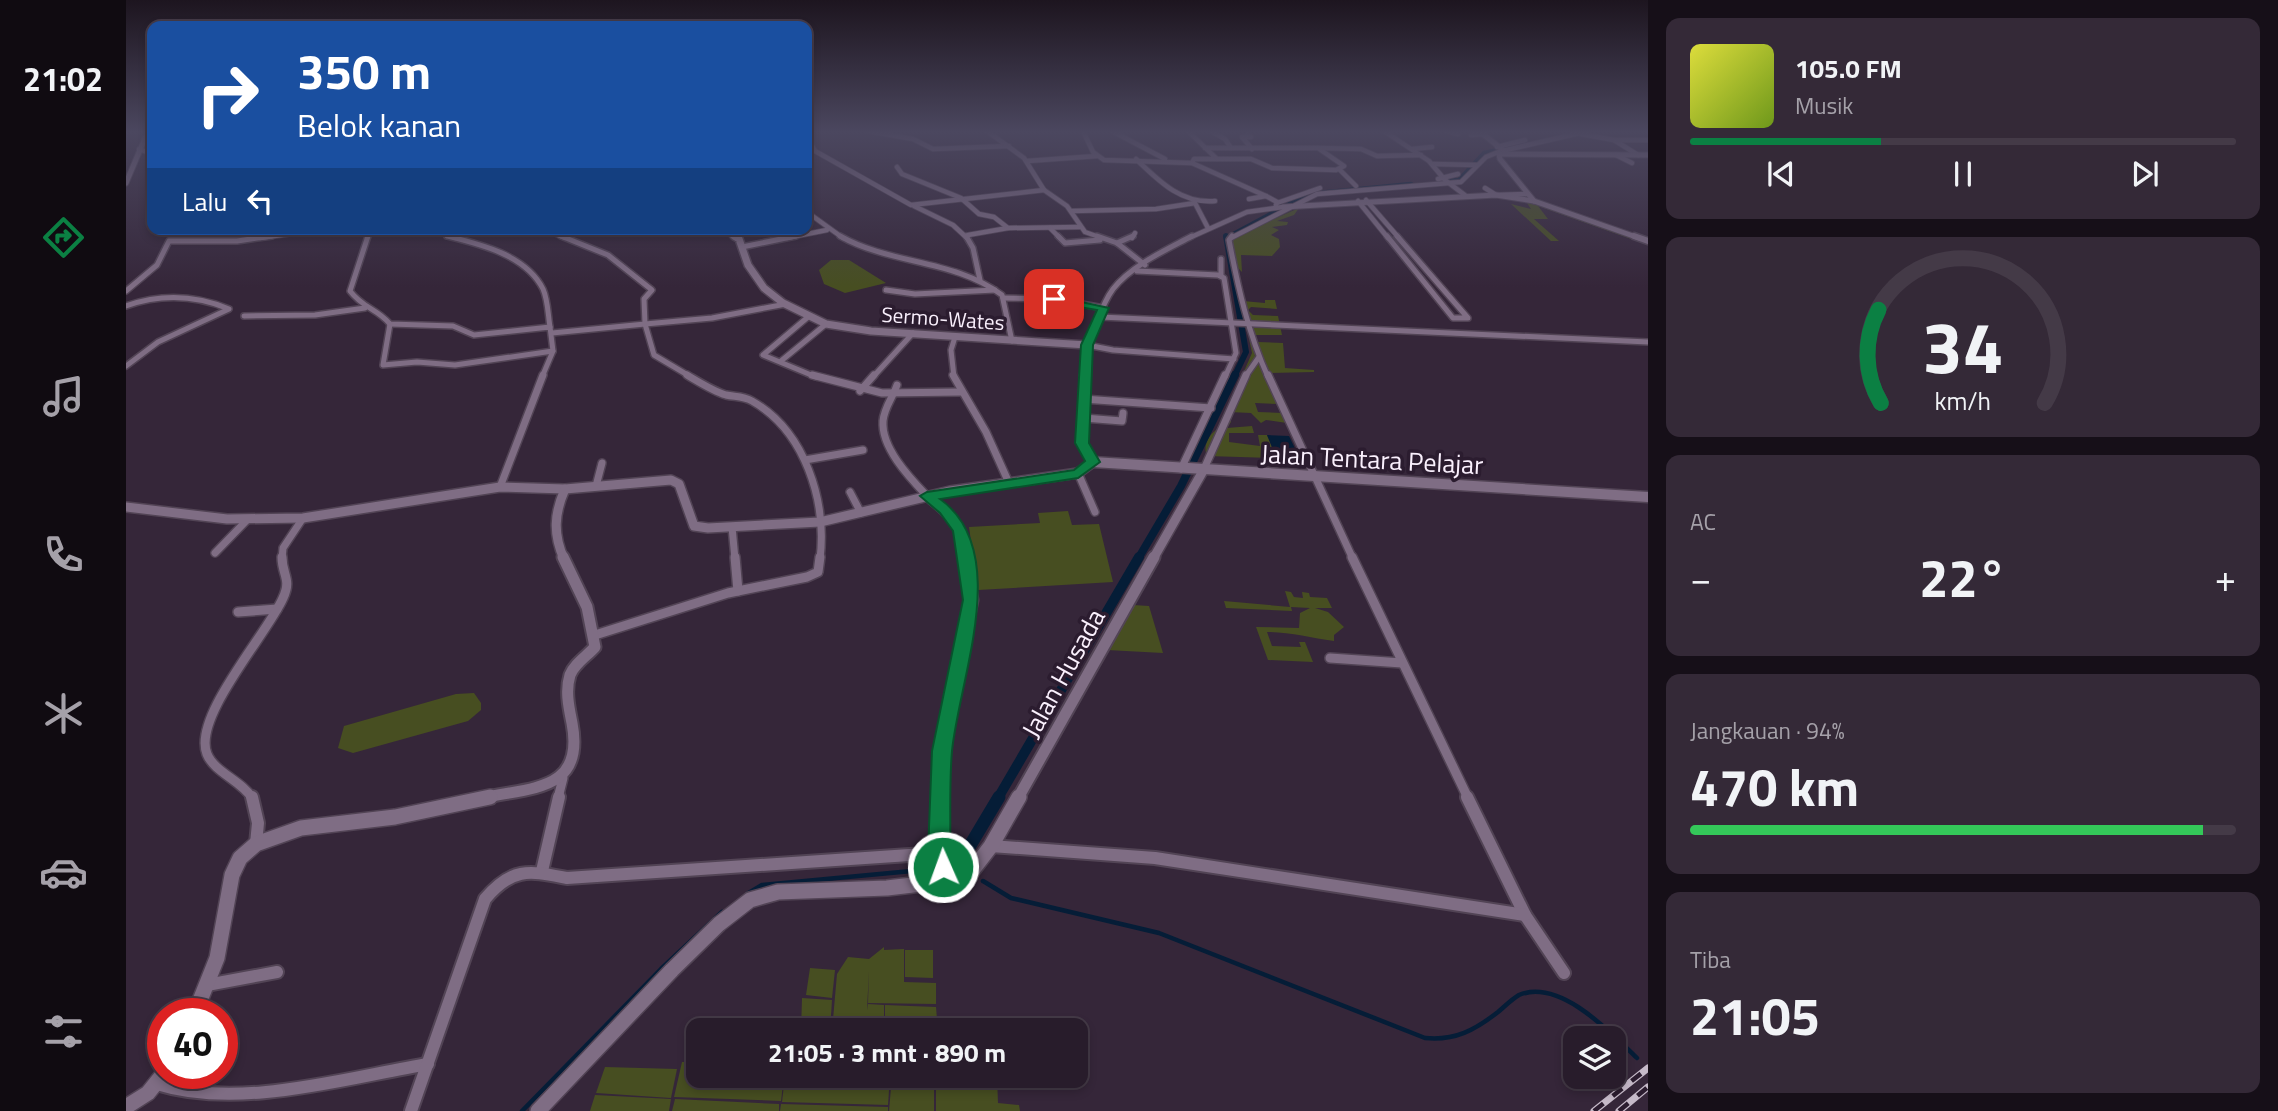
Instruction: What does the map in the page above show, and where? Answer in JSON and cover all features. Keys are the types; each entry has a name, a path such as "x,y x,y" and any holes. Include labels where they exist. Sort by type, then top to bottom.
{"main road":[{"name":"Sermo-Wates","path":"735,235 753,274 764,288 808,317 826,324 955,337 1087,345"},
{"path":"1087,345 1082,443 1093,462"},
{"name":"Jalan Tentara Pelajar","path":"1093,462 1313,478 1648,497"}],"street":[{"path":"874,183 968,236 976,251 980,280"},
{"path":"924,183 961,198 979,215 994,217 1008,228"},
{"path":"1040,183 1044,190 1072,211 1080,227"},
{"path":"1162,183 1195,203 1208,228"},
{"path":"1237,183 1266,196 1280,206"},
{"path":"1353,183 1356,186"},
{"path":"1413,183 1305,191 1229,240 1246,325 1313,478 1525,915 1564,973"},
{"path":"1280,206 1326,192 1427,183"},
{"path":"1449,183 1466,196"},
{"path":"1521,183 1534,201"},
{"path":"1486,188 1496,195 1534,201 1648,242"},
{"path":"915,205 1044,190"},
{"path":"1234,359 1113,350 1087,345 1118,283 1208,228 1248,211 1366,200 1528,194"},
{"path":"1249,199 1266,196"},
{"path":"1357,201 1453,318 1468,318 1366,200"},
{"path":"1072,211 1156,209 1215,201"},
{"path":"812,216 827,230 856,244 980,280 995,289 1003,298 1012,341"},
{"path":"968,236 1008,228 1080,227 1102,240"},
{"path":"1050,228 1065,243 1102,240 1116,243 1145,265"},
{"path":"812,233 827,230"},
{"path":"1116,243 1131,239 1135,233"},
{"path":"126,291 158,265 169,241 174,239 237,241 281,235"},
{"path":"365,308 350,287 368,235"},
{"path":"442,235 497,249 519,264 541,285 553,351 516,440 500,487"},
{"path":"557,235 608,256 651,287 652,290 644,299 645,324 652,353 711,389 754,402 790,436 805,460 818,495 818,572 807,577 738,591 596,635"},
{"path":"742,247 802,235"},
{"path":"1182,469 1210,417 1211,408 1236,353 1233,324 1221,275 1221,259"},
{"path":"1137,271 1221,275"},
{"path":"1421,278 1434,279"},
{"path":"886,290 915,294 995,289"},
{"path":"126,306 155,293"},
{"path":"1003,298 1054,299 1104,308"},
{"path":"126,366 158,342 229,309 187,299 142,299"},
{"path":"390,324 453,326 474,335 712,318 786,304"},
{"path":"244,316 315,315 365,308 380,312 390,324 387,354 382,365 417,362 455,365 553,351"},
{"path":"808,317 763,354 833,384 860,391 895,396 961,392"},
{"path":"1100,317 1648,342"},
{"path":"781,361 826,324"},
{"path":"860,391 913,333"},
{"path":"955,337 950,364 961,392 986,430 1009,483"},
{"path":"1199,470 1239,383 1259,356"},
{"path":"1226,379 1239,383"},
{"path":"538,1111 672,970 719,924 750,900 778,892 887,888 947,881 939,853 942,751 972,600 961,530 945,510 915,485 885,436 882,423 895,396 897,385"},
{"path":"1083,398 1211,408"},
{"path":"1084,418 1122,421 1123,413"},
{"path":"805,460 863,450"},
{"path":"126,507 172,514 248,519 303,518 500,487 565,489 671,480 680,484 694,526 732,527 820,522 927,496 1078,473 1093,462"},
{"path":"596,486 602,463"},
{"name":"Jalan Husada","path":"947,881 971,872 990,846 1199,470"},
{"path":"1078,473 1095,512"},
{"path":"542,871 563,778 574,762 569,683 577,664 595,647 596,635 592,617 559,550 556,508 565,489"},
{"path":"850,492 862,513"},
{"path":"256,844 258,823 252,797 245,787 208,758 204,745 221,694 289,587 288,574 282,562 283,548 303,518"},
{"path":"215,554 248,519"},
{"path":"732,527 738,591"},
{"path":"238,612 277,609"},
{"path":"1331,658 1402,663"},
{"path":"201,998 217,958 232,875 240,858 256,844 280,833 301,828 395,817 544,785 563,778"},
{"path":"990,846 1155,858 1525,915"},
{"path":"411,1111 485,899 505,881 524,873 542,871 567,878 939,853"},
{"path":"207,985 278,972"},
{"path":"168,1089 170,1092 202,1096 238,1094 428,1064"},
{"path":"126,1107 138,1102 150,1089"}],"green space":[{"path":"1525,200 1648,241 1648,245 1538,206 1548,219 1534,219 1559,241 1551,241 1511,204 1531,209"},
{"path":"1299,208 1294,215 1277,221 1288,222 1287,225 1272,227 1279,230 1271,235 1279,239 1280,247 1272,256 1241,255 1242,272 1234,264 1229,239"},
{"path":"831,260 849,260 886,283 845,293 824,284 819,270"},
{"path":"1265,300 1275,300 1277,309 1251,307 1248,310 1253,315 1278,316 1282,335 1253,335 1243,301 1265,303"},
{"path":"1255,338 1258,342 1283,343 1285,368 1314,372 1270,373"},
{"path":"1249,339 1279,404 1255,403 1258,412 1282,413 1287,423 1266,420 1261,423 1251,413 1229,412 1231,422 1227,428 1252,426 1254,433 1229,433 1229,442 1260,446 1258,435 1267,435 1276,458 1207,456 1208,440 1219,428 1252,353"},
{"path":"1068,511 1072,525 1099,524 1113,582 978,590 969,527 1040,523 1038,513"},
{"path":"1285,591 1291,592 1294,597 1303,598 1302,592 1309,593 1310,597 1327,598 1332,608 1315,608 1328,612 1344,627 1334,635 1334,641 1267,632 1272,646 1301,647 1299,642 1305,642 1313,662 1268,660 1256,627 1299,628 1300,613 1310,608 1291,607 1292,611 1226,608 1224,601 1290,607"},
{"path":"1133,605 1149,606 1163,653 1107,650"},
{"path":"474,693 481,703 481,710 468,721 353,753 338,748 344,726 456,694"},
{"path":"884,947 884,950 904,949 904,982 936,983 936,1004 868,1003 869,971 867,1010 868,1004 884,1005 884,1018 833,1018 837,974 848,957 869,959"},
{"path":"905,950 933,950 933,978 905,977"},
{"path":"810,968 835,970 832,998 806,995"},
{"path":"802,998 832,1000 831,1018 801,1018"},
{"path":"885,1005 936,1007 937,1018 885,1018"},
{"path":"682,1062 686,1062 686,1088 783,1088 781,1101 674,1097"},
{"path":"605,1067 677,1069 671,1098 596,1093"},
{"path":"784,1088 889,1088 888,1105 782,1102"},
{"path":"891,1088 934,1088 934,1111 889,1111"},
{"path":"936,1088 997,1088 998,1103 1019,1105 1020,1111 936,1111"},
{"path":"595,1095 671,1099 669,1111 590,1111"},
{"path":"675,1099 779,1104 779,1111 672,1111"},
{"path":"781,1104 888,1107 888,1111 780,1111"}],"water":[{"path":"1267,435 1289,436 1304,467 1280,466"}],"waterway":[{"path":"1226,238 1308,194 1411,184"},
{"path":"1226,238 1246,352 1234,377"},
{"path":"1138,559 1181,486 1235,375"},
{"path":"998,798 1139,557"},
{"path":"950,867 962,859 999,797"},
{"path":"747,894 762,885 933,869"},
{"path":"983,881 1011,898 1159,933 1425,1038 1446,1038 1473,1029 1519,995 1535,992 1551,994 1584,1011 1637,1058"},
{"path":"522,1111 661,969 722,912"}],"railway":[{"path":"1594,1111 1648,1068"},
{"path":"1619,1111 1648,1087"}],"route":[{"path":"943,867 939,853 943,817 942,751 959,654 967,635 972,600 961,530 954,518 927,496 1078,473 1087,470 1093,462 1087,457 1082,443 1083,398 1087,345 1104,308 1054,299"}]}
